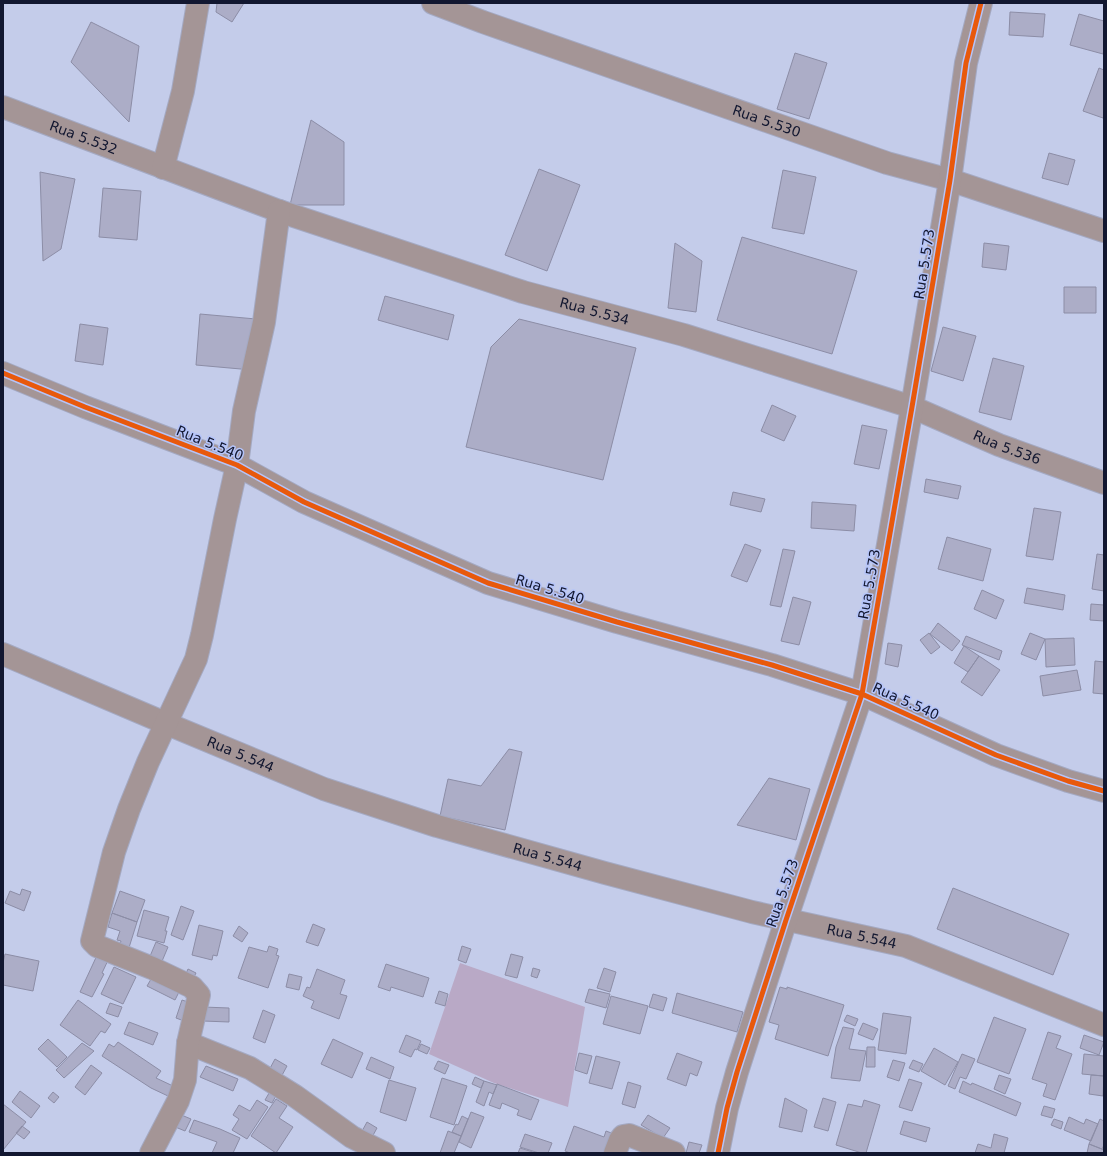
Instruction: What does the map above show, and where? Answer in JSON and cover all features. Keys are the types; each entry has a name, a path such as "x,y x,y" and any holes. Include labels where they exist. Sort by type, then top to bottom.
{"street":[{"path":"163,168 183,91 198,3"},
{"name":"Rua 5.530","path":"433,3 483,22 887,163 950,180 1104,231"},
{"name":"Rua 5.573","path":"721,1152 727,1108 737,1072 786,920 862,694 950,180 966,63 981,3"},
{"name":"Rua 5.532","path":"3,108 279,211"},
{"path":"151,1153 178,1101 185,1080 188,1043 199,995 192,987 152,968 97,946 92,940 114,852 129,809 165,723 185,685 196,659 237,465 244,411 264,322 279,211"},
{"name":"Rua 5.534","path":"279,211 523,292 684,335 912,407"},
{"name":"Rua 5.540","path":"3,373 237,465 304,502 488,583 617,622 772,665 862,694 996,755 1068,781 1104,791"},
{"name":"Rua 5.536","path":"912,407 999,445 1104,483"},
{"name":"Rua 5.544","path":"3,654 324,789 437,826 606,874 752,912 906,946 1104,1025"},
{"path":"188,1043 250,1068 295,1096 352,1137 384,1153"},
{"path":"615,1153 623,1136 629,1135 674,1153"}],"shaded area":[{"path":"460,963 585,1007 568,1107 494,1083 429,1054"}],"building":[{"path":"217,3 244,3 232,22 216,12"},
{"path":"1010,12 1045,14 1043,37 1009,35"},
{"path":"1079,14 1104,21 1103,54 1070,45"},
{"path":"91,22 139,46 129,122 71,62"},
{"path":"795,53 827,63 809,119 777,109"},
{"path":"1099,68 1104,70 1103,118 1083,111"},
{"path":"311,120 344,142 344,205 290,205"},
{"path":"1049,153 1075,160 1068,185 1042,178"},
{"path":"539,169 580,185 547,271 505,255"},
{"path":"783,170 816,177 804,234 772,228"},
{"path":"40,172 75,179 61,249 43,261"},
{"path":"103,188 141,191 137,240 99,237"},
{"path":"742,237 857,271 832,354 717,320"},
{"path":"675,243 702,261 696,312 668,308"},
{"path":"984,243 1009,246 1006,270 982,267"},
{"path":"1064,287 1096,287 1096,313 1064,313"},
{"path":"385,296 454,315 448,340 378,320"},
{"path":"200,314 256,319 252,370 196,365"},
{"path":"519,319 636,348 603,480 466,447 491,347"},
{"path":"80,324 108,328 103,365 75,361"},
{"path":"943,327 976,336 963,381 931,371"},
{"path":"993,358 1024,366 1011,420 979,412"},
{"path":"772,405 796,416 784,441 761,431"},
{"path":"862,425 887,430 879,469 854,464"},
{"path":"926,479 961,486 958,499 924,492"},
{"path":"733,492 765,499 761,512 730,505"},
{"path":"812,502 856,505 854,531 811,528"},
{"path":"1034,508 1061,512 1053,560 1026,556"},
{"path":"947,537 991,549 983,581 938,569"},
{"path":"745,544 761,550 747,582 731,576"},
{"path":"783,549 795,551 781,607 770,605"},
{"path":"1097,554 1104,555 1104,591 1092,589"},
{"path":"1027,588 1065,595 1063,610 1024,603"},
{"path":"982,590 1004,600 996,619 974,609"},
{"path":"793,597 811,602 799,645 781,641"},
{"path":"1091,604 1104,605 1104,621 1090,620"},
{"path":"938,623 960,641 952,651 930,634"},
{"path":"929,633 940,647 931,654 920,640"},
{"path":"1030,633 1045,639 1036,660 1021,654"},
{"path":"966,636 1002,651 999,660 962,645"},
{"path":"1074,638 1075,665 1046,667 1045,639"},
{"path":"888,643 902,645 898,667 885,664"},
{"path":"964,646 979,656 968,672 954,663"},
{"path":"979,656 1000,670 982,696 961,682"},
{"path":"1095,661 1104,662 1104,694 1093,693"},
{"path":"1077,670 1081,690 1043,696 1040,676"},
{"path":"509,749 522,752 505,830 440,816 448,779 481,786"},
{"path":"769,778 810,789 796,840 737,825"},
{"path":"953,888 1069,934 1053,975 937,929"},
{"path":"22,889 31,892 24,911 5,903 10,891 20,895"},
{"path":"120,891 145,900 137,922 112,913"},
{"path":"181,906 194,911 183,940 171,935"},
{"path":"144,910 169,917 165,931 167,931 164,943 137,936"},
{"path":"112,913 137,922 127,954 118,951 121,941 117,940 120,931 108,927"},
{"path":"313,924 325,929 318,946 306,942"},
{"path":"199,925 223,931 217,956 213,955 212,960 192,955"},
{"path":"239,926 248,933 242,942 233,936"},
{"path":"156,942 168,947 160,966 148,961"},
{"path":"269,946 278,949 276,955 279,956 268,988 238,978 249,947 267,952"},
{"path":"462,946 471,949 466,963 458,960"},
{"path":"99,951 110,956 102,973 104,974 92,997 80,992"},
{"path":"5,954 39,961 33,991 3,985 3,963"},
{"path":"511,954 523,957 517,978 505,975"},
{"path":"386,964 429,978 423,997 391,987 390,991 378,987"},
{"path":"114,967 136,977 123,1004 101,994"},
{"path":"533,968 540,970 537,978 531,976"},
{"path":"604,968 616,972 610,992 597,988"},
{"path":"188,969 196,973 192,981 184,978"},
{"path":"317,969 345,980 340,994 347,996 339,1019 311,1008 314,1001 303,996 307,987 310,988"},
{"path":"154,974 181,988 175,1000 147,986"},
{"path":"289,974 302,977 299,990 286,987"},
{"path":"780,987 787,989 787,987 844,1005 828,1056 775,1039 779,1025 769,1022"},
{"path":"589,989 610,994 606,1008 585,1002"},
{"path":"439,991 448,994 445,1006 435,1003"},
{"path":"677,993 743,1012 737,1032 672,1013"},
{"path":"653,994 667,998 663,1011 649,1007"},
{"path":"611,996 648,1006 640,1034 603,1024"},
{"path":"78,1000 111,1024 105,1033 101,1031 90,1046 60,1025"},
{"path":"182,1000 191,1003 184,1021 176,1018"},
{"path":"110,1003 122,1007 118,1017 106,1013"},
{"path":"203,1007 229,1008 229,1022 203,1021"},
{"path":"263,1010 275,1015 265,1043 253,1038"},
{"path":"883,1013 911,1017 906,1054 878,1050"},
{"path":"847,1015 858,1019 855,1026 844,1021"},
{"path":"994,1017 1026,1029 1009,1074 977,1062"},
{"path":"129,1022 158,1033 153,1045 124,1034"},
{"path":"863,1023 878,1029 873,1040 858,1034"},
{"path":"843,1027 854,1029 849,1049 866,1051 860,1081 831,1078 836,1047"},
{"path":"1048,1032 1061,1036 1056,1048 1072,1054 1055,1100 1043,1096 1047,1084 1032,1079"},
{"path":"406,1035 421,1041 417,1050 415,1049 411,1057 399,1052"},
{"path":"1084,1035 1104,1042 1099,1055 1080,1048"},
{"path":"48,1039 67,1057 57,1067 38,1049"},
{"path":"333,1039 363,1053 352,1078 321,1064"},
{"path":"118,1042 161,1071 156,1078 173,1086 168,1096 151,1088 102,1056 109,1044 114,1047"},
{"path":"82,1043 94,1051 64,1078 56,1070"},
{"path":"421,1044 430,1048 427,1054 418,1050"},
{"path":"867,1047 875,1047 875,1067 866,1067"},
{"path":"934,1048 958,1062 945,1085 921,1071"},
{"path":"579,1053 592,1056 587,1074 575,1070"},
{"path":"677,1053 702,1062 697,1076 690,1073 686,1086 667,1079"},
{"path":"962,1054 975,1059 966,1079 960,1077 955,1089 948,1086"},
{"path":"1084,1054 1104,1056 1104,1076 1082,1074"},
{"path":"596,1056 620,1062 612,1089 589,1083"},
{"path":"371,1057 394,1067 390,1079 366,1069"},
{"path":"275,1059 287,1066 280,1079 268,1072"},
{"path":"893,1060 905,1063 899,1081 887,1077"},
{"path":"913,1060 923,1064 919,1072 909,1068"},
{"path":"438,1061 449,1065 445,1074 434,1069"},
{"path":"91,1065 102,1073 85,1095 75,1087"},
{"path":"206,1066 238,1079 233,1091 200,1077"},
{"path":"999,1075 1011,1079 1005,1094 994,1089"},
{"path":"1091,1075 1104,1076 1103,1096 1089,1094"},
{"path":"475,1077 484,1081 481,1088 472,1084"},
{"path":"442,1078 467,1086 454,1125 430,1117"},
{"path":"909,1079 922,1083 912,1111 899,1107"},
{"path":"389,1080 416,1088 406,1121 380,1112"},
{"path":"484,1081 497,1085 493,1094 489,1092 484,1106 476,1102"},
{"path":"963,1081 971,1085 972,1083 1021,1103 1016,1116 959,1092"},
{"path":"628,1082 641,1086 635,1108 622,1104"},
{"path":"497,1084 539,1100 531,1120 517,1115 519,1110 502,1103 500,1109 489,1105"},
{"path":"272,1088 278,1092 272,1103 265,1100"},
{"path":"20,1091 40,1106 31,1118 12,1102"},
{"path":"53,1092 59,1097 54,1103 48,1098"},
{"path":"785,1098 807,1110 802,1132 779,1127"},
{"path":"823,1098 836,1102 828,1131 814,1127"},
{"path":"276,1099 287,1106 279,1118 293,1127 276,1153 251,1136"},
{"path":"257,1100 268,1107 247,1139 232,1130 239,1119 233,1115 239,1105 250,1111"},
{"path":"864,1100 880,1105 866,1153 862,1153 836,1145 848,1104 862,1107"},
{"path":"3,1104 26,1122 3,1150"},
{"path":"1044,1106 1055,1109 1052,1118 1041,1115"},
{"path":"471,1112 484,1117 471,1148 459,1142"},
{"path":"179,1114 191,1119 185,1131 173,1126"},
{"path":"648,1115 670,1128 663,1138 641,1125"},
{"path":"462,1116 468,1119 461,1136 452,1132 456,1124 458,1125"},
{"path":"1069,1117 1084,1124 1086,1119 1098,1124 1091,1141 1064,1130"},
{"path":"1054,1119 1063,1122 1061,1129 1051,1125"},
{"path":"1100,1119 1104,1121 1104,1145 1102,1149 1089,1144"},
{"path":"194,1120 240,1138 233,1153 212,1153 217,1142 189,1132"},
{"path":"904,1121 930,1128 926,1142 900,1134"},
{"path":"367,1122 377,1128 371,1139 361,1133"},
{"path":"22,1126 30,1132 24,1139 16,1133"},
{"path":"574,1126 604,1137 606,1131 614,1134 607,1153 570,1153 565,1151"},
{"path":"448,1131 461,1136 454,1153 440,1153"},
{"path":"525,1134 552,1143 548,1153 539,1153 520,1147"},
{"path":"994,1134 1008,1138 1004,1153 975,1153 978,1144 991,1148"},
{"path":"689,1142 702,1145 699,1153 686,1153"},
{"path":"1089,1144 1104,1150 1104,1153 1087,1153"},
{"path":"520,1148 536,1153 518,1153"}],"cycle path":[{"path":"718,1153 727,1108 737,1072 786,920 862,694 950,180 966,63 981,3"},
{"path":"3,373 85,407 237,465 304,502 488,583 617,622 772,665 862,694 996,755 1068,781 1104,791"}]}
